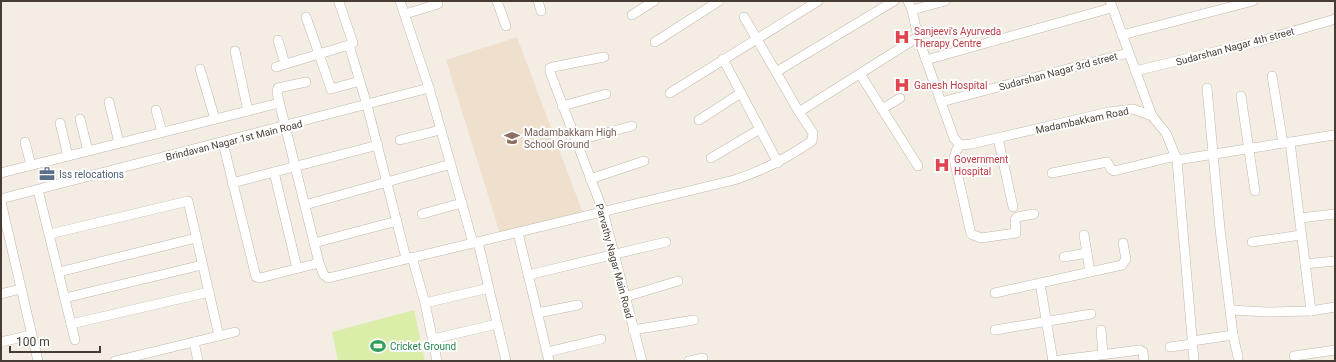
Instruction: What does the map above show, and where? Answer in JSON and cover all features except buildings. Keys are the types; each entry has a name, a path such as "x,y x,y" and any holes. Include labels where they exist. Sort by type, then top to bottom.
{"street":[{"path":"400,1 429,88 440,130 452,164 462,203 489,288 506,361"},
{"path":"497,1 506,26"},
{"path":"538,1 541,11"},
{"path":"632,16 654,1"},
{"path":"655,42 719,1"},
{"path":"670,93 818,1"},
{"path":"776,72 894,1"},
{"path":"945,1 910,5 918,37 926,60 954,138 960,145 956,150 954,159 971,234 980,238 1016,233 1015,220 1017,217 1034,214"},
{"path":"1122,35 1253,1"},
{"path":"338,2 353,43 360,81 368,105 396,221 425,303 437,361"},
{"path":"405,14 438,4"},
{"path":"926,60 1111,4 1152,116 1166,133 1176,158 1194,361"},
{"path":"306,17 331,89 360,81"},
{"path":"306,82 278,88 276,91 319,263 324,275 328,278 734,180 778,163 813,138 813,133 799,112 744,17"},
{"name":"Sudarshan Nagar 4th street","path":"1135,71 1260,41 1335,19"},
{"path":"799,112 918,37"},
{"path":"278,40 281,65 353,43"},
{"path":"235,51 248,111"},
{"name":"Sudarshan Nagar 3rd street","path":"941,102 1128,53"},
{"name":"Parvathy Nagar Main Road","path":"604,57 553,67 550,72 603,212 642,361"},
{"path":"724,59 778,163"},
{"path":"200,68 215,119"},
{"path":"860,74 918,166"},
{"path":"1272,76 1287,143 1300,218 1311,311"},
{"name":"Brindavan Nagar 1st Main Road","path":"1,200 285,127 429,88"},
{"path":"1206,88 1220,229 1233,335 1238,358"},
{"path":"699,120 741,93"},
{"path":"562,106 606,94"},
{"path":"1241,96 1255,191"},
{"path":"882,109 900,98"},
{"path":"109,102 119,143"},
{"path":"1,173 279,103"},
{"name":"Madambakkam Road","path":"960,145 998,138 1109,112 1133,109 1152,116"},
{"path":"156,110 162,132"},
{"path":"80,119 88,151"},
{"path":"60,123 68,156"},
{"path":"576,141 632,126"},
{"path":"711,158 760,129"},
{"path":"400,140 440,130"},
{"path":"1052,173 1107,162 1114,171 1176,158 1213,155 1334,135"},
{"path":"998,138 1013,207"},
{"path":"26,142 31,165"},
{"path":"222,143 256,277 260,278 319,263"},
{"path":"232,183 378,146"},
{"path":"590,179 644,161"},
{"path":"304,205 452,164"},
{"path":"274,172 297,268"},
{"path":"38,190 75,340"},
{"path":"1,200 5,243 20,289 38,361"},
{"path":"50,234 188,201 219,336"},
{"path":"422,214 462,203"},
{"path":"1300,218 1335,214"},
{"path":"314,243 396,221"},
{"path":"518,233 548,356 601,339"},
{"path":"1084,235 1090,272"},
{"path":"1252,242 1302,235"},
{"path":"59,272 196,238"},
{"path":"528,275 666,242"},
{"path":"995,292 1111,268 1124,263 1126,256 1123,243"},
{"path":"1064,257 1087,253"},
{"path":"1305,264 1335,261"},
{"path":"65,298 202,265"},
{"path":"625,297 678,281"},
{"path":"1040,283 1053,361 1140,350 1143,352 1144,361"},
{"path":"425,303 489,288"},
{"path":"1,294 20,289"},
{"path":"71,324 209,292"},
{"path":"538,313 578,305"},
{"path":"1231,310 1266,312 1311,311 1335,307"},
{"path":"995,330 1091,314"},
{"path":"633,330 694,320"},
{"path":"433,339 497,324"},
{"path":"1101,330 1103,354"},
{"path":"115,361 235,332"},
{"path":"1,342 31,335"},
{"path":"1170,347 1233,335"},
{"path":"194,342 198,361"},
{"path":"1294,356 1335,350"},
{"path":"689,361 703,358"}],"shaded area":[{"name":"Madambakkam High School Ground","path":"517,37 584,216 501,237 446,60"}],"green space":[{"name":"Cricket Ground","path":"414,310 425,361 338,361 332,332"}],"place":[{"name":"Sanjeevi's Ayurveda Therapy Centre","path":"902,37"},
{"name":"Ganesh Hospital","path":"902,85"},
{"name":"Madambakkam High School Ground","path":"512,138"},
{"name":"Government Hospital","path":"942,165"},
{"name":"Iss relocations","path":"47,174"},
{"name":"Cricket Ground","path":"378,346"}]}
